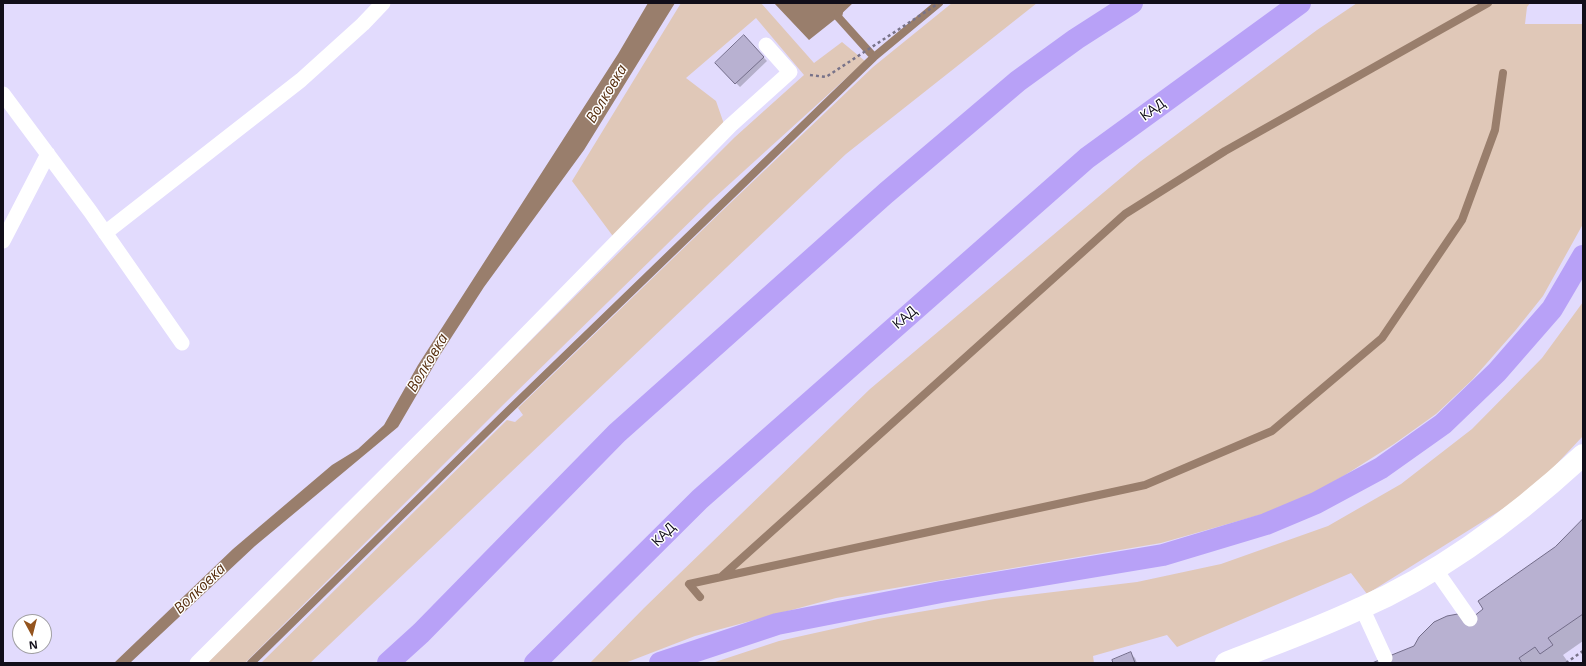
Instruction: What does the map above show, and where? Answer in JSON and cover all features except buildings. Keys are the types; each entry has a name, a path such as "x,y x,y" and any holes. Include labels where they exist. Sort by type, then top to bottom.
{"highway":[{"path":"1076,39 1102,3"},
{"path":"388,663 421,633 617,432 886,192 1018,81 1076,39 1132,3"},
{"name":"КАД","path":"535,663 700,499 1087,158 1300,3"},
{"path":"660,663 777,624 942,592 1163,555 1266,524 1316,503 1381,468 1442,424 1497,372 1552,309 1583,256"}],"street":[{"path":"1226,663 1362,608 1435,569 1516,513 1583,455"}],"lane":[{"path":"105,233 301,80 364,24 383,3"},
{"path":"196,663 480,381 730,126 790,72 766,45"},
{"path":"3,94 105,233 182,343"},
{"path":"3,241 48,154"},
{"path":"1435,569 1470,619"},
{"path":"1362,608 1385,658"}],"path":[{"path":"790,72 826,77 939,3"},
{"path":"1566,663 1583,651"}],"shaded area":[{"path":"681,3 761,3 814,63 842,42 865,61 712,200 504,404 245,663 207,663 735,137 804,75 756,18 686,78 716,101 724,124 615,239 572,181"},
{"path":"952,3 1037,3 846,154 310,663 261,663 507,420 515,422 523,415 518,408 723,210 873,67"},
{"path":"1357,3 1530,3 1527,7 1525,24 1583,24 1583,224 1543,296 1515,331 1472,380 1436,414 1394,444 1318,491 1263,514 1161,543 836,598 695,636 625,663 590,663 644,608 870,389 1141,161 1317,30"},
{"path":"1583,302 1583,436 1551,470 1509,505 1367,594 1351,573 1177,647 1167,635 1093,656 1094,663 712,663 779,641 878,619 995,599 1137,582 1221,564 1328,526 1401,484 1472,429 1542,358"}],"water":[{"name":"Волковка","path":"648,3 675,3 584,150 484,287 440,355 398,427 255,546 130,663 114,663 233,549 332,465 358,449 384,425 418,365 618,54"},
{"path":"774,3 853,3 809,40"}],"waterway":[{"path":"841,3 838,17 874,57"},
{"path":"251,663 509,410 874,57 939,3"},
{"path":"721,577 1125,214 1225,151 1488,3"},
{"path":"700,597 689,584 1145,485 1272,431 1382,338 1462,220 1495,130 1503,73"}]}
